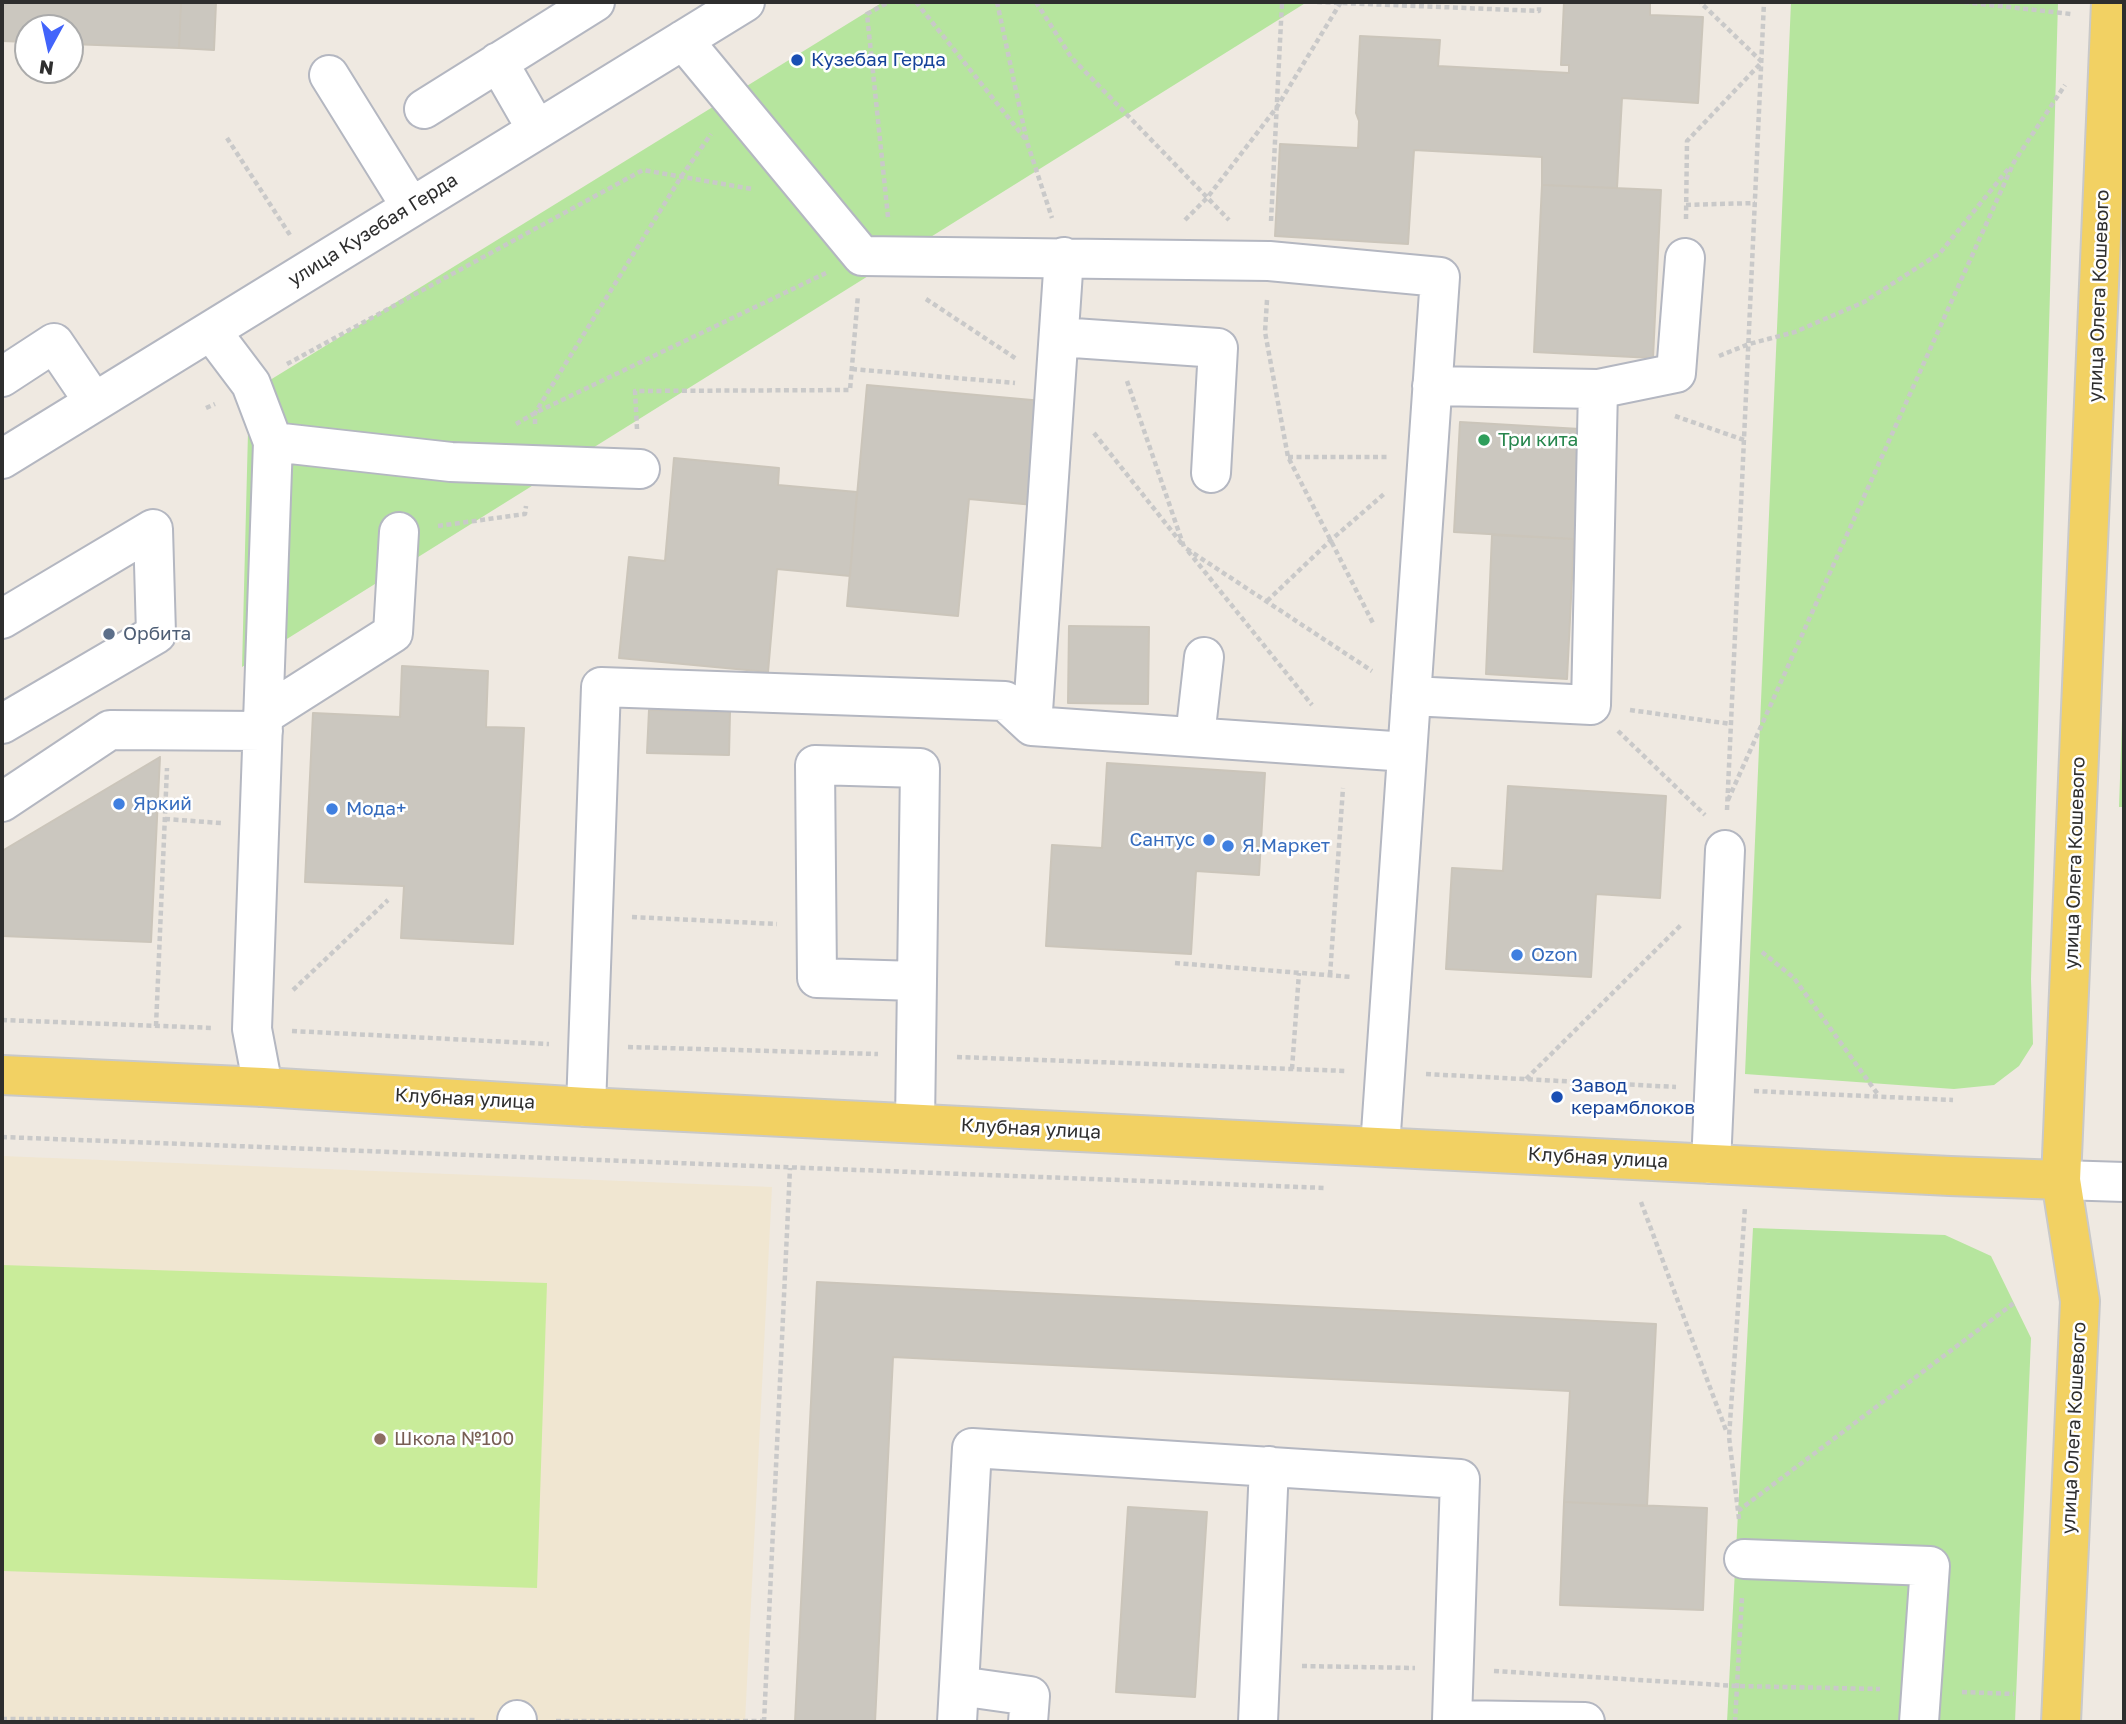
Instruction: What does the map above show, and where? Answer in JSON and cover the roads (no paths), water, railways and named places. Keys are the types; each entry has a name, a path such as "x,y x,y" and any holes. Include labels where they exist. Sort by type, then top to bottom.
{"main road":[{"name":"улица Олега Кошевого","path":"2061,1722 2080,1301 2061,1180 2115,12"},
{"name":"Клубная улица","path":"2,1075 263,1087 586,1107 2061,1180"}],"street":[{"path":"424,109 595,2"},
{"name":"улица Кузебая Герда","path":"2,458 745,2"},
{"path":"683,40 815,200 876,256 1269,261 1440,277 1380,1147"},
{"path":"498,62 537,130"},
{"path":"329,75 411,207"},
{"path":"1032,726 1064,257"},
{"path":"1432,386 1598,389 1676,373 1685,258"},
{"path":"211,331 251,384 273,442 253,1029 263,1087"},
{"path":"1059,337 1218,348 1211,473"},
{"path":"2,377 54,344 94,402"},
{"path":"1411,696 1591,705 1598,389"},
{"path":"273,442 451,462 640,469"},
{"path":"2,619 153,529 156,634 2,724"},
{"path":"2,802 110,730 169,730 264,723 393,633 399,532"},
{"path":"1195,737 1204,657"},
{"path":"586,1107 601,687 1005,701 1032,726 1407,752"},
{"path":"915,1123 915,1055 917,981 920,768 815,765 817,978 917,981"},
{"path":"1712,1164 1724,872"},
{"path":"2061,1180 2124,1182"},
{"path":"1028,1722 1030,1696 958,1704 972,1448 1461,1479 1452,1721 1586,1722"},
{"path":"1258,1722 1269,1466"},
{"path":"1744,1559 1930,1566 1920,1706"}],"place":[{"name":"Кузебая Герда","path":"797,60"},
{"name":"Три кита","path":"1484,440"},
{"name":"Орбита","path":"109,634"},
{"name":"Яркий","path":"119,804"},
{"name":"Мода+","path":"332,809"},
{"name":"Сантус","path":"1209,840"},
{"name":"Я.Маркет","path":"1228,846"},
{"name":"Ozon","path":"1517,955"},
{"name":"Завод керамблоков","path":"1557,1097"},
{"name":"Школа №100","path":"380,1439"}]}
